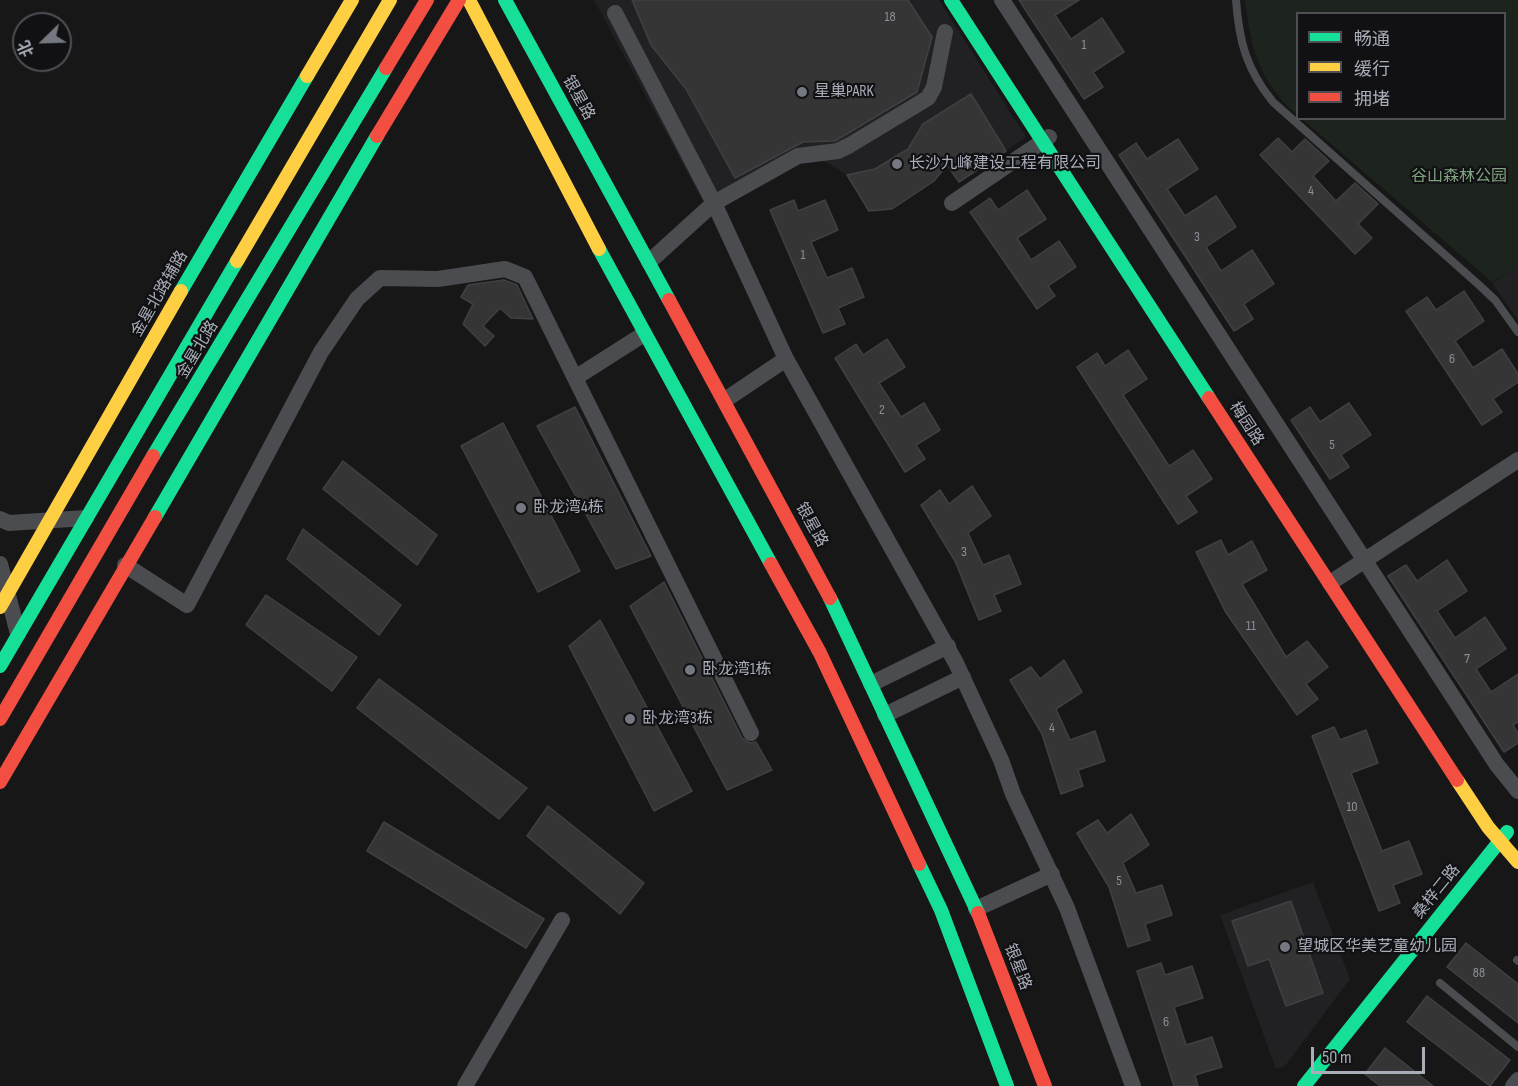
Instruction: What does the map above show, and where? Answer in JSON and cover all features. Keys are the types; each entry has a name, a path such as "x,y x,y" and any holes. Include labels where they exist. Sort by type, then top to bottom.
{"main road":[{"name":"金星北路辅路","path":"4,600 48,520 352,0"},
{"name":"金星北路","path":"0,666 390,0"},
{"name":"金星北路","path":"0,719 118,514 427,0"},
{"path":"0,782 425,53 459,0"},
{"path":"469,0 644,334 820,653 941,910 1007,1086"},
{"name":"银星路","path":"505,0 817,570 976,909 1046,1086"},
{"name":"梅园路","path":"951,0 1046,139"},
{"name":"梅园路","path":"959,0 1046,139 1333,581 1509,842 1518,862"},
{"name":"桑梓二路","path":"1352,1049 1509,842"},
{"name":"桑梓二路","path":"1304,1086 1509,842"}],"street":[{"path":"1002,0 1497,765 1518,791"},
{"path":"615,13 714,203 786,359 948,646 963,677 1001,759 1013,794 1068,908 1133,1086"},
{"path":"649,262 714,203 798,156 844,148 922,102 934,87 945,32"},
{"path":"952,203 1046,139"},
{"path":"125,565 188,605 321,352 357,299 380,278 438,279 505,269 525,277 752,734"},
{"path":"575,378 644,334"},
{"path":"725,400 786,359"},
{"path":"1333,581 1518,460"},
{"path":"0,519 9,523 86,518"},
{"path":"0,564 4,600 18,634"},
{"path":"871,684 948,646"},
{"path":"885,715 963,677"},
{"path":"976,909 1052,874"},
{"path":"465,1086 562,920"},
{"path":"1513,1086 1518,1080"}],"lane":[{"path":"1236,0 1240,39 1259,85 1273,102 1495,300 1518,332"},
{"path":"1440,983 1518,1047"}],"shaded area":[{"name":"星巢PARK","path":"594,0 939,0 1026,137 959,182 947,165 934,181 892,209 869,211 847,175 810,153 707,209"},
{"path":"1518,267 1518,320 1492,283"},
{"name":"望城区华美艺童幼儿园","path":"1313,882 1350,979 1285,1066 1276,1069 1220,915"}],"green space":[{"name":"谷山森林公园","path":"1245,0 1518,0 1518,267 1492,282 1303,120 1506,120 1506,12 1296,12 1296,114 1265,77 1250,34"}],"building":[{"name":"星巢PARK","path":"632,0 908,0 932,37 917,92 835,141 803,142 735,178 686,89 651,45"},
{"path":"1019,0 1079,0 1055,15 1071,39 1102,18 1124,52 1093,72 1103,87 1084,99"},
{"path":"971,94 1006,151 959,182 947,165 934,181 892,209 869,211 847,175 875,169 908,149 923,124"},
{"path":"1278,138 1292,152 1305,139 1329,161 1313,176 1336,201 1355,183 1378,204 1358,224 1372,238 1355,254 1260,155"},
{"path":"1178,139 1198,169 1167,189 1185,216 1216,196 1236,227 1206,247 1221,271 1252,250 1274,284 1244,304 1253,319 1234,331 1119,155 1136,143 1147,159"},
{"path":"1027,190 1046,219 1017,238 1031,260 1059,241 1076,267 1048,286 1055,296 1037,309 970,212 990,198 998,210"},
{"path":"794,200 798,211 825,200 838,230 811,242 827,278 852,268 864,297 838,308 845,324 823,333 770,210"},
{"path":"504,280 517,285 533,319 511,318 500,308 483,326 494,336 485,346 463,324 473,304 461,297 468,285"},
{"path":"1464,291 1484,321 1455,341 1473,368 1502,349 1518,374 1518,382 1493,399 1502,412 1482,425 1406,311 1427,297 1436,310"},
{"path":"887,339 905,367 879,383 901,417 924,403 940,430 916,445 925,459 905,472 835,358 856,344 863,355"},
{"path":"1128,350 1147,379 1123,395 1169,466 1193,450 1212,479 1186,496 1197,512 1178,524 1077,367 1097,353 1105,366"},
{"path":"1349,403 1371,435 1341,455 1349,467 1330,479 1291,420 1310,407 1320,422"},
{"path":"575,407 651,556 616,569 537,426"},
{"name":"卧龙湾4栋","path":"503,423 580,571 538,592 461,446"},
{"path":"343,461 437,535 417,565 323,489"},
{"path":"972,486 991,516 968,533 983,565 1009,555 1021,584 994,595 1001,611 979,620 955,561 921,505 940,490 949,504"},
{"path":"303,529 401,605 379,635 287,559"},
{"path":"1221,540 1228,555 1252,541 1267,570 1242,584 1286,657 1307,641 1328,667 1306,684 1318,699 1297,715 1225,611 1196,552"},
{"path":"1447,560 1467,591 1437,611 1455,638 1485,617 1506,649 1476,669 1491,692 1518,674 1518,722 1513,725 1518,733 1518,743 1504,752 1388,576 1406,565 1417,581"},
{"name":"卧龙湾1栋","path":"664,582 742,738 750,743 756,742 772,770 727,790 630,606"},
{"path":"266,595 357,657 332,691 246,625"},
{"name":"卧龙湾3栋","path":"600,620 692,791 654,811 569,646"},
{"path":"1064,660 1082,692 1056,709 1070,740 1095,731 1105,761 1078,770 1083,786 1061,794 1042,734 1010,680 1031,667 1040,679"},
{"path":"379,679 527,788 499,819 357,708"},
{"path":"1334,727 1340,740 1366,730 1378,763 1351,773 1382,851 1409,841 1422,874 1393,885 1400,903 1379,911 1312,736"},
{"path":"548,806 644,883 620,914 527,836"},
{"path":"1131,814 1149,845 1123,863 1136,893 1162,885 1172,915 1145,924 1150,940 1128,947 1109,887 1077,833 1098,820 1107,833"},
{"path":"384,822 544,919 526,948 367,851"},
{"path":"1291,901 1323,993 1286,1006 1269,959 1248,966 1232,921"},
{"path":"1466,943 1518,984 1518,1023 1447,967"},
{"path":"1161,963 1165,975 1192,966 1203,998 1174,1007 1186,1045 1212,1037 1222,1067 1195,1075 1198,1086 1174,1086 1137,971"},
{"path":"1427,996 1510,1060 1490,1086 1407,1022"},
{"path":"1385,1048 1433,1086 1380,1086 1365,1074"}],"traffic: fast":[{"path":"505,0 669,300"},
{"path":"951,0 1209,398"},
{"path":"153,456 386,68"},
{"path":"181,291 307,76"},
{"path":"155,517 377,136"},
{"path":"599,249 771,564"},
{"path":"0,666 237,261"},
{"path":"830,598 978,913"},
{"path":"1304,1086 1507,832"},
{"path":"919,864 941,910 1007,1086"}],"traffic: slow":[{"path":"307,76 352,0"},
{"path":"237,261 390,0"},
{"path":"469,0 599,249"},
{"path":"0,607 181,291"},
{"path":"1457,780 1488,827 1518,862"}],"traffic: jam":[{"path":"386,68 427,0"},
{"path":"377,136 459,0"},
{"path":"669,300 830,598"},
{"path":"1209,398 1457,780"},
{"path":"0,719 153,456"},
{"path":"0,782 155,517"},
{"path":"771,564 820,653 919,864"},
{"path":"978,913 1045,1086"}],"place":[{"name":"星巢PARK","path":"802,92"},
{"name":"长沙九峰建设工程有限公司","path":"897,164"},
{"name":"卧龙湾4栋","path":"521,508"},
{"name":"卧龙湾1栋","path":"690,670"},
{"name":"卧龙湾3栋","path":"630,719"},
{"name":"望城区华美艺童幼儿园","path":"1285,947"}]}
